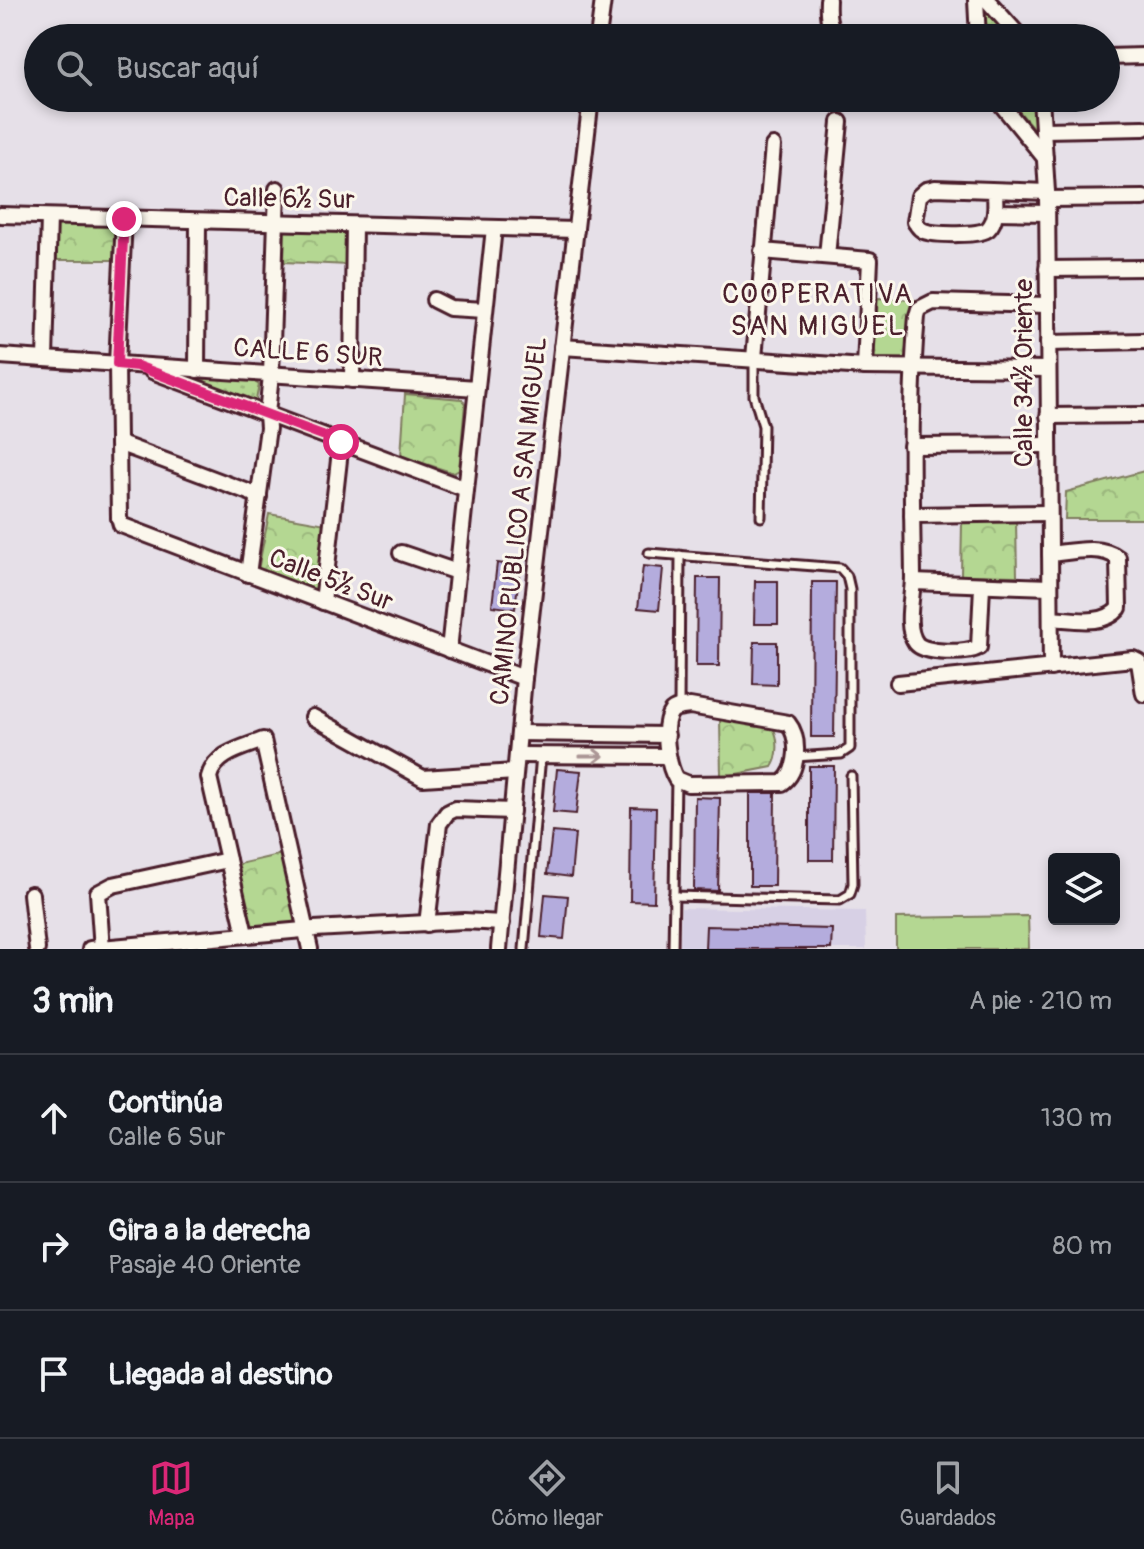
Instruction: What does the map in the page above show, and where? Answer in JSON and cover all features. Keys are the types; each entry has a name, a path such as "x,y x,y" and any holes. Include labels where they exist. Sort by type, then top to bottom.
{"street":[{"path":"600,24 603,0"},
{"path":"828,0 827,14 834,24"},
{"path":"976,0 977,24"},
{"path":"987,0 1008,24"},
{"path":"1120,57 1144,56"},
{"name":"CAMINO PUBLICO A SAN MIGUEL","path":"499,949 524,678 589,112"},
{"path":"1008,112 1046,158"},
{"name":"Calle 34½ Oriente","path":"1042,112 1047,201 1051,668"},
{"path":"827,256 840,122"},
{"path":"1044,130 1144,128"},
{"path":"754,358 773,146"},
{"path":"995,191 995,212 988,229 978,234 928,232 920,229 915,222 919,196 935,188 995,191 1047,201"},
{"path":"248,574 268,428 277,189"},
{"path":"995,212 1047,201 1144,198"},
{"name":"Calle 6½ Sur","path":"0,215 576,230"},
{"path":"45,359 49,217"},
{"path":"124,219 117,364 118,443 259,496"},
{"path":"197,370 198,221"},
{"path":"352,380 354,225"},
{"path":"449,650 494,228"},
{"path":"762,251 870,260 865,367"},
{"path":"1047,269 1144,268"},
{"path":"434,300 445,307 485,310"},
{"path":"982,586 979,647 970,652 924,650 917,645 911,634 911,446 912,369 919,309 933,302 1047,305"},
{"path":"1048,343 1144,341"},
{"path":"562,347 865,367 1048,369"},
{"name":"CALLE 6 SUR","path":"0,356 477,388"},
{"name":"CALLE 6 SUR","path":"137,366 466,489"},
{"path":"1048,416 1144,415"},
{"path":"323,602 341,442"},
{"name":"Calle 5½ Sur","path":"118,443 121,525 524,678"},
{"path":"911,446 1049,445"},
{"path":"912,515 1049,513"},
{"path":"1050,554 1099,550 1112,553 1118,558 1119,608 1101,620 1051,618"},
{"path":"401,553 457,572"},
{"path":"913,582 1050,587"},
{"path":"898,683 1133,659 1139,662 1141,668 1144,694"},
{"path":"690,706 788,723 794,730 793,770 782,783 688,784 676,779 667,756 667,735 670,713 679,707 690,706"},
{"path":"313,717 423,778 515,772"},
{"path":"519,733 667,735"},
{"path":"245,934 209,777 211,767 225,755 263,740 310,949"},
{"path":"517,755 667,756"},
{"path":"427,924 439,824 447,813 455,809 512,811"},
{"path":"228,860 113,885 98,893 98,949 307,930 464,921 502,923"},
{"path":"31,894 37,949"}],"lane":[{"path":"754,358 754,396 763,426 761,517"},
{"path":"649,553 840,568 847,576 850,589 850,748 841,754 795,757"},
{"path":"679,707 680,555"},
{"path":"524,949 541,755"},
{"path":"673,896 840,900 850,894 853,884 851,776"},
{"path":"673,949 676,779"}],"shaded area":[{"path":"681,908 865,911 866,949 680,949"}],"green space":[{"path":"985,6 1000,24 986,24"},
{"path":"1020,112 1034,112 1034,129"},
{"path":"52,220 120,222 117,260 51,260"},
{"path":"285,228 350,232 349,265 284,262"},
{"path":"878,298 916,300 912,363 874,360"},
{"path":"180,374 252,380 259,385 256,400 251,403"},
{"path":"405,394 462,399 465,404 459,470 454,473 401,456"},
{"path":"1144,471 1144,519 1065,519 1066,492"},
{"path":"269,514 326,524 321,592 258,570"},
{"path":"1016,521 1017,576 961,575 962,523"},
{"path":"720,719 773,728 777,748 772,767 721,777"},
{"path":"282,854 297,916 293,925 257,927 250,923 235,865"},
{"path":"1028,916 1029,949 896,949 896,918"}],"building":[{"path":"497,563 520,566 515,609 492,606"},
{"path":"643,566 663,568 659,610 638,608"},
{"path":"697,578 720,578 719,666 696,666"},
{"path":"755,581 778,581 778,624 754,624"},
{"path":"812,582 836,582 834,737 811,737"},
{"path":"754,642 777,642 777,685 753,684"},
{"path":"809,766 834,766 833,860 809,860"},
{"path":"557,769 581,771 576,814 553,812"},
{"path":"750,793 775,793 774,886 750,886"},
{"path":"695,797 720,798 718,891 694,890"},
{"path":"631,807 656,808 654,902 630,901"},
{"path":"552,832 575,834 571,877 547,874"},
{"path":"545,894 568,896 564,939 541,937"},
{"path":"706,926 832,929 831,949 705,949"}],"district":[{"name":"COOPERATIVA SAN MIGUEL","path":"818,310"}],"route":[{"path":"124,219 117,364 137,366 341,442"}]}
